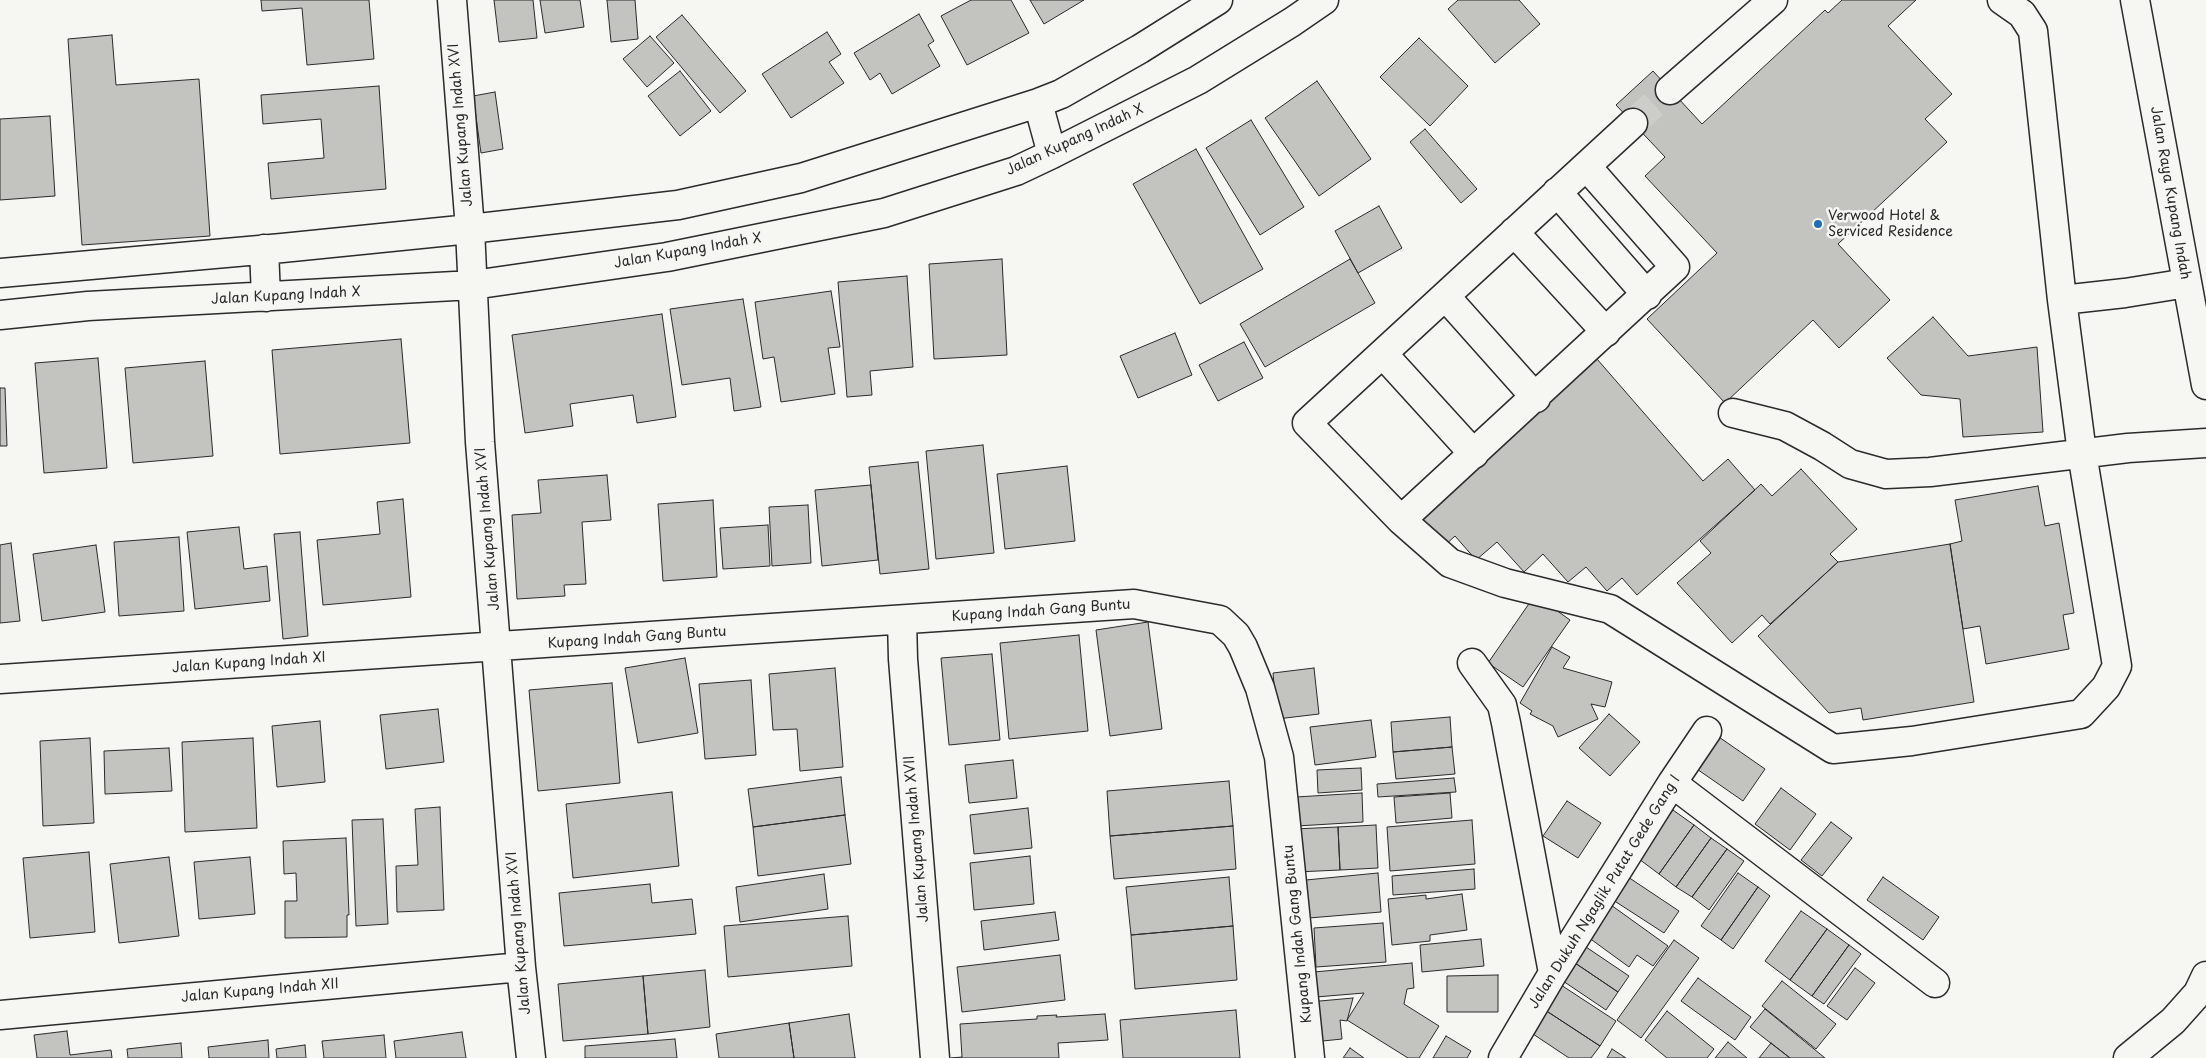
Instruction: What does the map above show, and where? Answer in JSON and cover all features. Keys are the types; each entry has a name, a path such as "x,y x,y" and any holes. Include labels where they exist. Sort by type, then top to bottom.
{"street":[{"name":"Jalan Kupang Indah XVI","path":"452,0 470,229 480,442 498,647 521,967 531,1058"},
{"path":"0,273 82,264 262,250 678,205 792,180 1038,103 1061,94 1140,50 1218,0"},
{"name":"Jalan Kupang Indah X","path":"0,314 88,306 473,285 667,256 884,213 1016,171 1052,154 1198,80 1324,0"},
{"path":"1670,90 1773,0"},
{"path":"1633,123 1308,423 1402,520 1450,563 1505,583 1610,609 1833,749 1912,741 2080,714 2094,702 2106,687 2117,666 2082,453 2062,300 2033,31 2022,14 2002,0"},
{"name":"Jalan Raya Kupang Indah","path":"2135,0 2206,385"},
{"path":"1038,103 1052,154"},
{"path":"1402,520 1536,398 1675,267 1587,167"},
{"path":"1557,192 1647,295"},
{"path":"1514,232 1606,332"},
{"path":"262,250 274,297"},
{"path":"82,264 88,306"},
{"path":"2062,300 2125,293 2187,283"},
{"path":"1446,297 1536,398"},
{"path":"1383,354 1474,454"},
{"path":"1733,413 1785,426 1850,464 1886,474 1930,472 2128,448 2206,443"},
{"name":"Kupang Indah Gang Buntu","path":"498,647 1121,605 1220,620 1236,635 1243,647 1260,688 1279,757 1310,1058"},
{"name":"Jalan Kupang Indah XVII","path":"902,620 903,659 935,1058"},
{"name":"Jalan Kupang Indah XI","path":"0,679 498,647"},
{"path":"1472,663 1502,705 1553,973"},
{"name":"Jalan Dukuh Ngaglik Putat Gede Gang I","path":"1505,1057 1553,973 1672,783 1708,731"},
{"path":"1672,783 1935,983"},
{"name":"Jalan Kupang Indah XII","path":"0,1015 521,967"},
{"path":"2128,1058 2173,1021 2198,993 2206,976"}],"building":[{"path":"261,0 369,0 374,59 307,65 302,8 262,11"},
{"path":"494,0 533,0 537,38 499,42"},
{"path":"540,0 580,0 584,27 545,33"},
{"path":"607,0 635,0 638,39 611,42"},
{"path":"971,0 1011,0 1029,33 967,65 941,16"},
{"path":"1030,0 1084,0 1044,24"},
{"path":"1458,0 1519,0 1540,24 1495,63 1448,9"},
{"path":"1842,0 1916,0 1888,26 1952,94 1925,119 1947,142 1838,244 1890,300 1839,348 1813,320 1725,403 1647,319 1717,253 1645,176 1665,157 1616,105 1653,71 1702,124 1825,10 1828,13"},
{"path":"919,14 934,41 928,45 940,66 892,94 880,73 870,80 854,53"},
{"path":"682,15 746,91 720,113 656,37"},
{"path":"827,32 841,54 829,62 844,83 791,118 762,74"},
{"path":"112,35 116,85 199,79 210,236 82,245 68,39"},
{"path":"650,36 674,63 647,87 623,59"},
{"path":"1419,38 1468,86 1430,126 1380,77"},
{"path":"680,71 711,111 680,136 648,96"},
{"path":"1317,81 1371,159 1319,196 1265,118"},
{"path":"379,86 386,189 271,199 268,163 324,158 321,119 263,124 261,95"},
{"path":"495,92 503,149 481,153 473,96"},
{"path":"50,116 55,196 0,200 0,119"},
{"path":"1251,120 1304,207 1260,235 1206,148"},
{"path":"1425,129 1477,189 1461,203 1410,142"},
{"path":"1196,149 1263,269 1200,304 1133,184"},
{"path":"1379,206 1402,248 1358,273 1335,231"},
{"path":"1002,259 1007,355 934,359 929,264"},
{"path":"1350,259 1375,303 1265,367 1240,324"},
{"path":"907,276 913,367 870,371 872,395 847,397 838,282"},
{"path":"831,291 840,347 828,348 835,394 781,402 774,357 763,359 755,302"},
{"path":"743,299 761,407 734,411 730,378 682,385 670,309"},
{"path":"662,314 676,417 637,423 633,395 570,404 573,426 525,433 512,335"},
{"path":"1933,317 1968,356 2037,347 2043,432 1963,437 1960,399 1921,395 1887,358"},
{"path":"1175,333 1192,375 1138,398 1120,356"},
{"path":"401,339 410,443 280,454 272,350"},
{"path":"1244,342 1263,378 1218,401 1199,365"},
{"path":"98,358 107,468 44,473 35,363"},
{"path":"1597,359 1703,481 1728,459 1755,490 1637,595 1622,578 1607,591 1586,567 1568,582 1543,554 1524,572 1497,542 1476,560 1455,536 1443,547 1417,517"},
{"path":"205,361 213,456 133,463 125,368"},
{"path":"0,388 5,388 7,446 0,446"},
{"path":"983,445 994,553 936,559 926,451"},
{"path":"918,462 929,569 880,574 869,467"},
{"path":"1067,466 1075,541 1005,549 997,474"},
{"path":"1801,469 1857,529 1830,554 1838,562 1770,624 1762,615 1732,643 1677,583 1711,553 1700,541 1761,484 1772,496"},
{"path":"607,475 611,520 582,522 586,584 564,585 565,596 517,599 512,515 541,513 538,480"},
{"path":"871,485 878,560 822,566 815,490"},
{"path":"2038,486 2045,526 2059,523 2074,613 2063,615 2069,649 1986,664 1980,626 1963,629 1950,544 1962,541 1955,500"},
{"path":"403,499 411,597 323,605 317,540 380,534 377,502"},
{"path":"713,500 717,577 663,581 658,504"},
{"path":"808,505 811,563 772,566 769,507"},
{"path":"768,525 770,566 723,569 720,528"},
{"path":"239,527 244,569 267,566 270,601 195,609 187,532"},
{"path":"300,532 308,636 283,639 274,534"},
{"path":"179,537 184,611 119,616 114,542"},
{"path":"11,543 20,621 0,623 0,545"},
{"path":"1950,544 1974,702 1863,720 1861,708 1829,713 1758,636 1838,562"},
{"path":"96,545 105,612 42,621 33,554"},
{"path":"1535,595 1570,620 1523,687 1488,663"},
{"path":"1148,622 1162,729 1110,736 1096,630"},
{"path":"1079,635 1088,731 1009,739 1000,643"},
{"path":"1552,647 1570,657 1563,668 1612,682 1605,707 1591,704 1598,719 1558,737 1553,726 1530,714 1532,711 1520,703"},
{"path":"992,654 1000,740 949,745 941,658"},
{"path":"685,658 698,733 638,743 625,668"},
{"path":"835,668 843,767 800,771 797,729 773,730 769,674"},
{"path":"1314,668 1319,714 1277,719 1273,673"},
{"path":"751,680 756,755 705,759 699,684"},
{"path":"612,683 620,783 538,791 529,690"},
{"path":"438,709 444,762 386,769 380,715"},
{"path":"1609,714 1640,742 1610,776 1579,748"},
{"path":"1450,717 1452,747 1393,752 1391,722"},
{"path":"1371,720 1376,757 1315,765 1310,727"},
{"path":"320,721 325,782 277,787 272,726"},
{"path":"1716,735 1765,769 1743,801 1694,767"},
{"path":"90,738 94,823 43,826 40,741"},
{"path":"253,738 257,828 185,832 182,742"},
{"path":"1452,747 1455,774 1396,779 1393,752"},
{"path":"169,748 172,791 105,794 104,751"},
{"path":"1013,760 1017,798 969,803 965,765"},
{"path":"1361,768 1362,790 1318,793 1317,770"},
{"path":"841,777 845,815 753,827 748,789"},
{"path":"1454,778 1456,792 1378,797 1377,784"},
{"path":"1229,781 1233,826 1110,836 1107,791"},
{"path":"1781,788 1816,814 1790,850 1755,824"},
{"path":"672,792 679,866 573,878 566,804"},
{"path":"1362,793 1363,822 1297,826 1296,797"},
{"path":"1450,793 1452,818 1396,823 1394,797"},
{"path":"1567,801 1601,823 1578,858 1543,836"},
{"path":"440,807 444,910 397,912 396,866 418,865 415,809"},
{"path":"1028,808 1032,848 974,854 970,815"},
{"path":"1673,810 1694,825 1659,874 1639,859"},
{"path":"845,815 851,864 758,876 753,827"},
{"path":"383,819 388,924 356,926 352,820"},
{"path":"1472,820 1475,864 1390,871 1387,827"},
{"path":"1831,822 1852,838 1822,876 1801,860"},
{"path":"1376,825 1378,868 1340,870 1338,827"},
{"path":"1694,825 1711,838 1676,887 1659,874"},
{"path":"1233,826 1236,869 1114,879 1110,836"},
{"path":"1338,827 1340,870 1296,872 1294,829"},
{"path":"346,838 349,915 347,915 347,937 285,938 285,901 297,901 296,873 284,874 283,841"},
{"path":"1711,838 1727,849 1692,897 1676,887"},
{"path":"1727,849 1744,861 1709,910 1692,897"},
{"path":"89,852 95,932 30,938 23,858"},
{"path":"1030,856 1034,904 974,910 970,863"},
{"path":"169,857 179,936 119,943 110,864"},
{"path":"250,857 255,914 199,919 194,862"},
{"path":"1474,869 1475,889 1393,895 1392,876"},
{"path":"1378,873 1381,912 1309,918 1306,880"},
{"path":"1738,873 1758,887 1721,940 1701,926"},
{"path":"824,874 828,909 740,922 736,887"},
{"path":"1229,877 1233,926 1131,935 1126,887"},
{"path":"1628,877 1679,911 1664,933 1613,900"},
{"path":"1883,877 1939,917 1923,940 1867,900"},
{"path":"650,884 652,903 692,899 696,934 564,946 559,893"},
{"path":"1758,887 1770,896 1733,949 1721,940"},
{"path":"1462,894 1467,930 1430,935 1430,941 1392,945 1388,899 1426,895 1426,899"},
{"path":"1604,900 1668,946 1653,966 1637,955 1629,967 1581,932"},
{"path":"1801,911 1827,929 1790,980 1765,961"},
{"path":"1055,912 1059,940 984,950 981,921"},
{"path":"848,916 852,966 728,977 724,926"},
{"path":"1383,923 1386,962 1316,967 1314,928"},
{"path":"1233,926 1237,980 1135,989 1131,935"},
{"path":"1827,929 1849,945 1812,996 1790,980"},
{"path":"1481,939 1484,966 1422,972 1420,945"},
{"path":"1674,940 1699,958 1641,1038 1617,1020"},
{"path":"1849,945 1861,954 1824,1004 1812,996"},
{"path":"1586,947 1629,976 1618,992 1575,963"},
{"path":"1060,955 1065,1000 962,1012 957,967"},
{"path":"1412,963 1414,988 1407,989 1404,1004 1439,1026 1419,1058 1408,1058 1347,1020 1364,993 1316,997 1314,972"},
{"path":"1575,963 1618,992 1606,1010 1563,981"},
{"path":"1855,968 1875,983 1847,1020 1827,1006"},
{"path":"705,970 710,1027 648,1034 643,976"},
{"path":"1498,975 1498,1012 1447,1012 1447,976"},
{"path":"643,976 648,1034 563,1041 558,984"},
{"path":"1698,978 1751,1017 1735,1040 1681,1001"},
{"path":"1782,981 1836,1024 1816,1049 1762,1006"},
{"path":"1561,985 1616,1021 1600,1046 1545,1010"},
{"path":"1353,998 1347,1021 1340,1020 1342,1039 1313,1042 1309,1002"},
{"path":"1765,1009 1825,1058 1790,1058 1750,1027"},
{"path":"1236,1010 1240,1058 1123,1058 1120,1020"},
{"path":"1545,1010 1600,1046 1591,1058 1569,1058 1530,1032"},
{"path":"1667,1011 1714,1049 1707,1058 1667,1058 1645,1040"},
{"path":"849,1014 855,1058 794,1058 789,1023"},
{"path":"1105,1014 1108,1040 1058,1043 1059,1058 951,1058 962,1057 960,1024 1037,1019 1037,1016 1057,1015 1056,1017"},
{"path":"789,1023 794,1058 719,1058 716,1034"},
{"path":"67,1031 70,1055 111,1050 112,1058 37,1058 34,1035"},
{"path":"462,1032 466,1058 396,1058 394,1041"},
{"path":"384,1035 386,1058 324,1058 322,1041"},
{"path":"1446,1036 1471,1051 1467,1058 1433,1058"},
{"path":"675,1039 677,1058 585,1058 585,1046"},
{"path":"268,1040 269,1058 209,1058 208,1047"},
{"path":"1728,1042 1747,1058 1715,1058"},
{"path":"181,1043 182,1058 128,1058 127,1049"},
{"path":"1771,1043 1790,1058 1759,1058"},
{"path":"305,1045 306,1058 277,1058 276,1049"},
{"path":"1350,1048 1364,1058 1343,1058"},
{"path":"1612,1049 1626,1058 1607,1058"}],"tunnel":[{"path":"1633,123 1670,90"}],"place":[{"name":"Verwood Hotel & Serviced Residence","path":"1818,224"}]}
